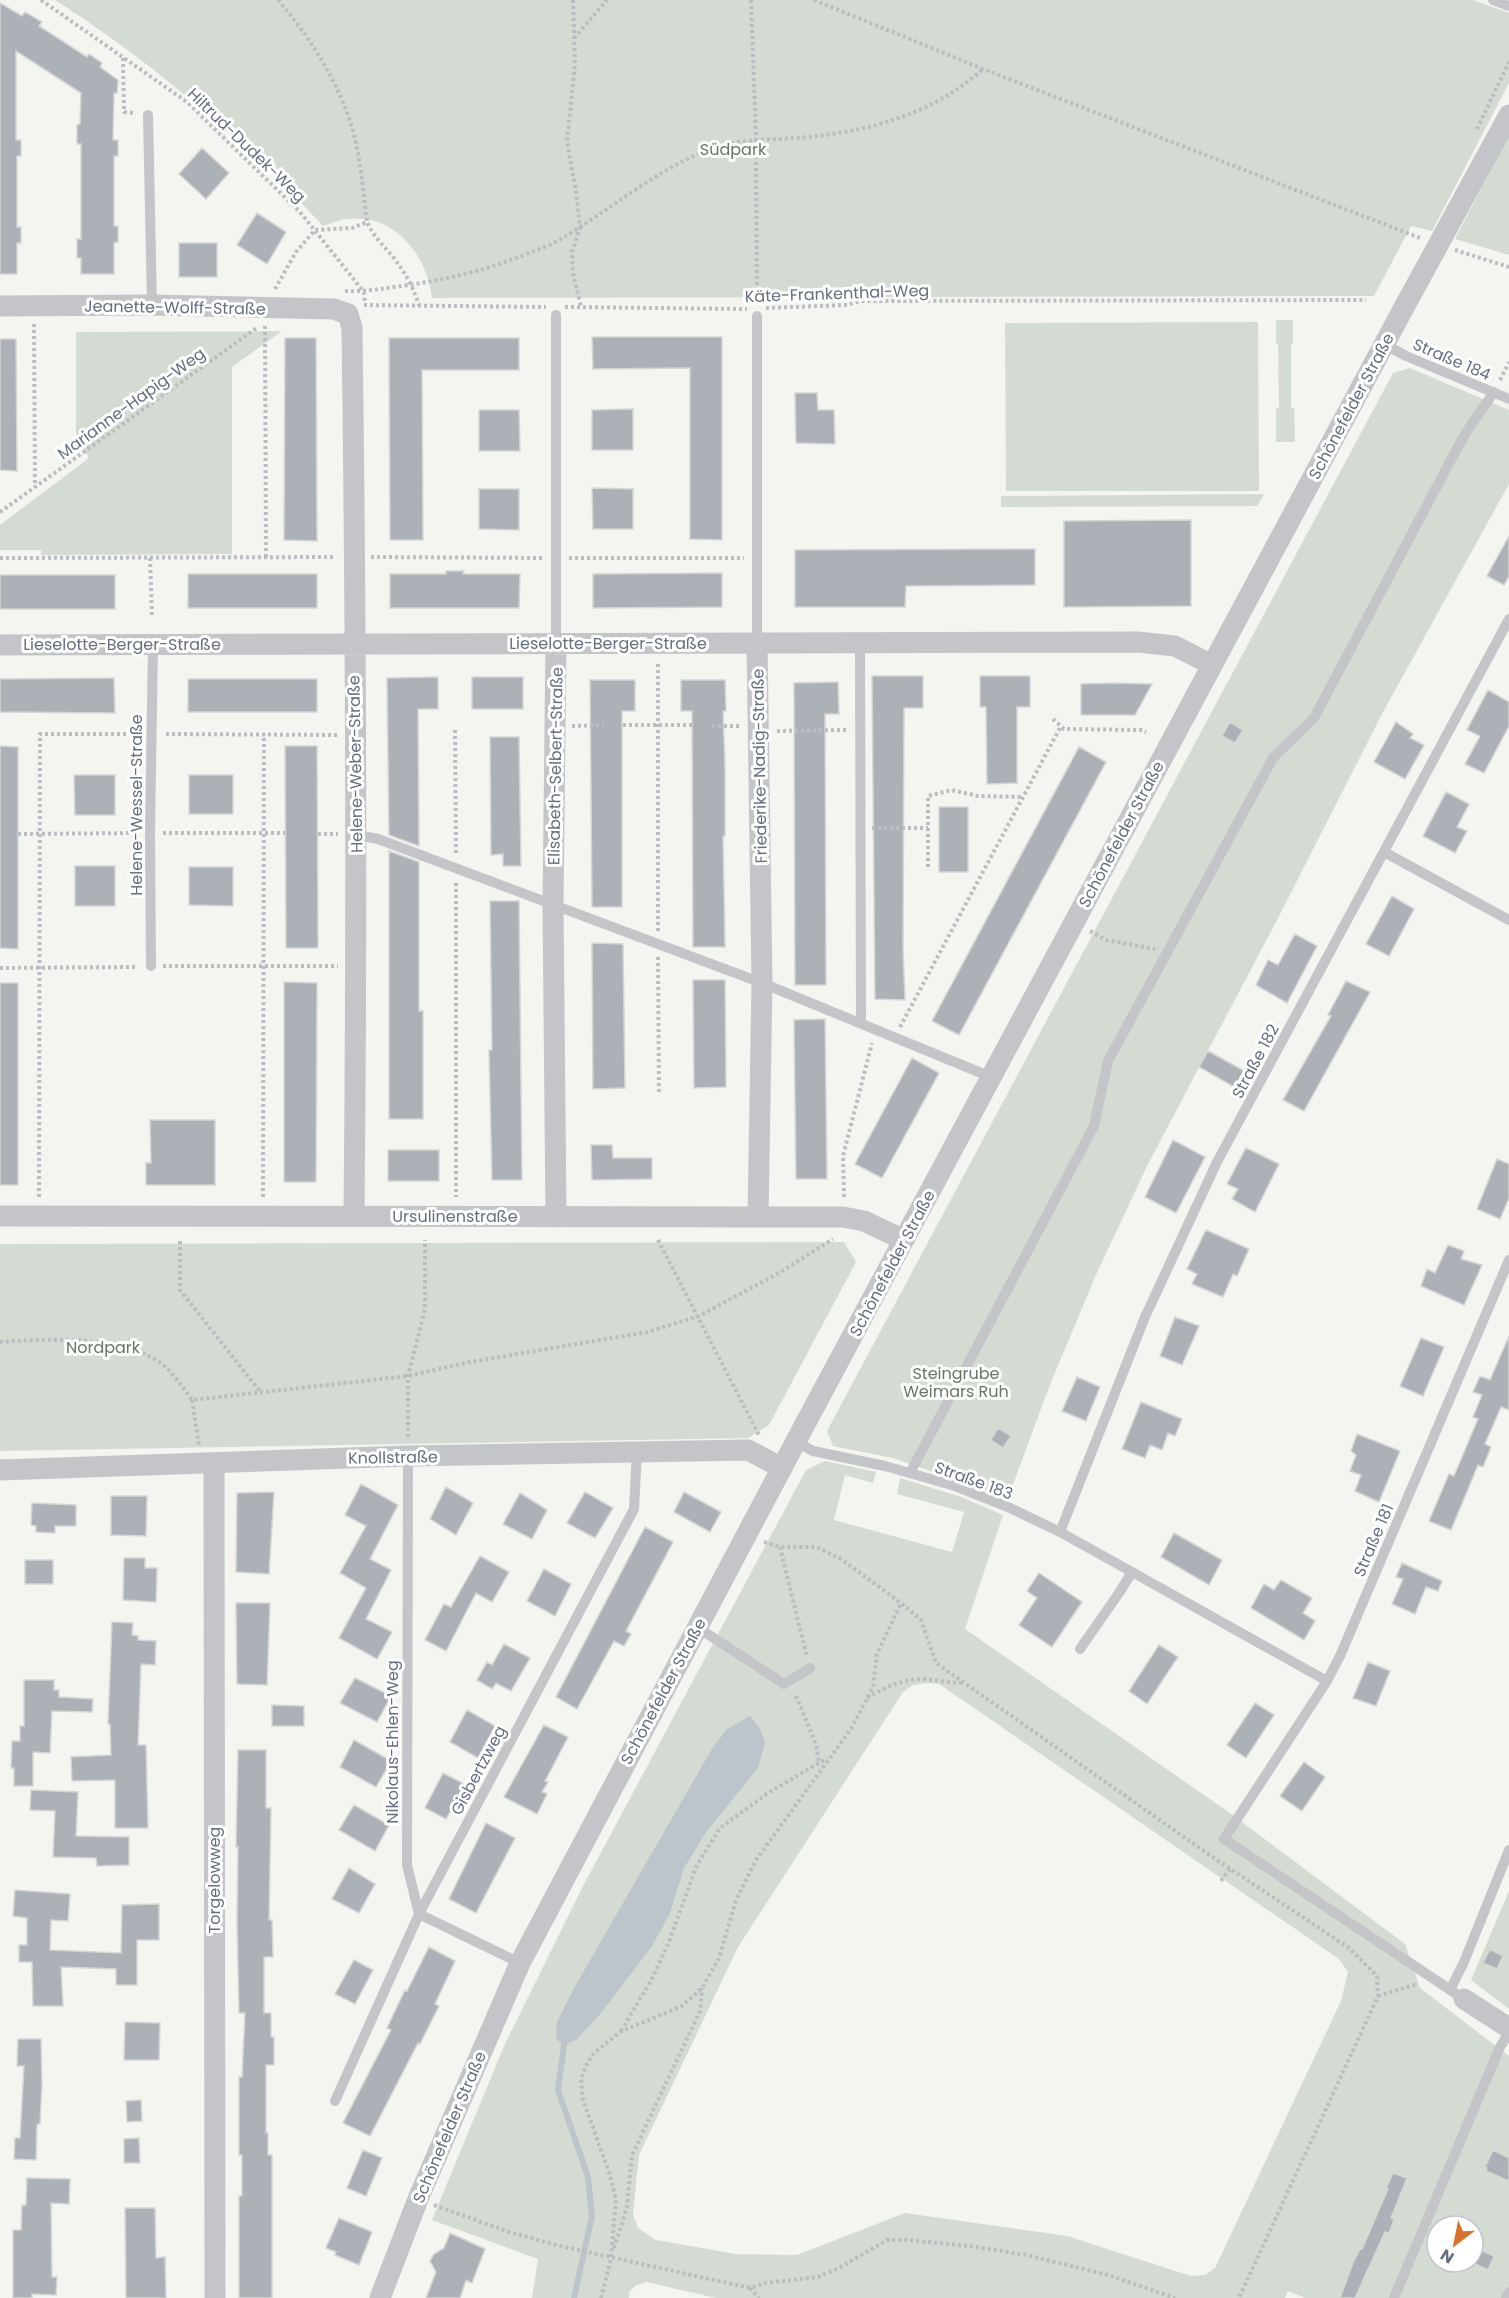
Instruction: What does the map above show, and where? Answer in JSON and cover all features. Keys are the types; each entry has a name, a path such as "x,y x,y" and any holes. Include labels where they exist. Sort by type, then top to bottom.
{"street":[{"name":"Schönefelder Straße","path":"380,2298 418,2199 520,1963 697,1627 1384,344 1448,247 1509,115"},
{"name":"Jeanette-Wolff-Straße","path":"0,306 152,304 267,315 357,309"},
{"name":"Helene-Weber-Straße","path":"354,1215 357,835 352,328 357,309"},
{"name":"Friederike-Nadig-Straße","path":"757,642 762,983 758,1216"},
{"name":"Lieselotte-Berger-Straße","path":"0,645 1138,642 1175,646 1212,665"},
{"name":"Elisabeth-Selbert-Straße","path":"556,643 553,905 556,1217"},
{"name":"Ursulinenstraße","path":"0,1216 851,1217 904,1240"},
{"name":"Knollstraße","path":"0,1470 408,1456 748,1450 782,1468"},
{"name":"Torgelowweg","path":"208,1463 215,2298"},
{"path":"1457,1994 1509,2028"}],"lane":[{"path":"1493,0 1509,6"},
{"path":"148,116 152,304"},
{"name":"Friederike-Nadig-Straße","path":"757,312 757,642"},
{"name":"Elisabeth-Selbert-Straße","path":"556,315 556,643"},
{"name":"Straße 184","path":"1384,344 1406,356 1509,399"},
{"path":"910,1473 1094,1126 1108,1061 1273,758 1314,718 1462,439 1494,392"},
{"name":"Straße 182","path":"1060,1532 1145,1317 1217,1162 1509,619"},
{"path":"860,642 861,1024"},
{"name":"Helene-Wessel-Straße","path":"151,966 153,644"},
{"path":"357,835 378,839 658,946 762,983 991,1077"},
{"path":"1384,852 1509,920"},
{"name":"Straße 181","path":"1430,1978 1224,1839 1327,1681 1340,1656 1509,1260"},
{"name":"Straße 183","path":"796,1442 813,1450 954,1486 997,1503 1060,1532 1327,1681"},
{"name":"Gisbertzweg","path":"335,2101 419,1914 634,1509 637,1452"},
{"name":"Nikolaus-Ehlen-Weg","path":"408,1456 406,1865 419,1914"},
{"path":"1080,1649 1132,1572"},
{"path":"697,1627 784,1683 810,1668"},
{"path":"1430,1978 1457,1994 1464,1962 1509,1850"},
{"path":"419,1914 520,1963"},
{"path":"1394,2298 1500,2047 1509,2033"},
{"path":"1506,2298 1509,2292"}],"path":[{"name":"Hiltrud-Dudek-Weg","path":"41,0 187,102 300,212 364,292 357,309"},
{"path":"279,0 312,44 335,87 353,130 367,222 372,234 412,284 419,304"},
{"path":"573,0 574,63 567,142 580,227 572,252 573,273 581,307"},
{"path":"574,38 607,0"},
{"path":"751,0 756,139 757,312"},
{"path":"814,0 983,69 1413,236"},
{"path":"123,57 124,112 148,116"},
{"path":"412,284 454,278 493,267 556,242 671,168 722,146 756,139 808,137 854,130 899,119 932,105 963,87 983,69"},
{"path":"266,557 267,315 285,267 315,231 352,228 367,222"},
{"path":"1448,247 1509,267"},
{"name":"Käte-Frankenthal-Weg","path":"357,309 419,304 757,312 847,305 861,301 1366,300"},
{"path":"34,305 35,487"},
{"name":"Marianne-Hapig-Weg","path":"0,512 267,315"},
{"path":"1494,392 1509,362"},
{"path":"0,558 757,558"},
{"path":"150,558 152,616"},
{"path":"658,664 659,1094"},
{"path":"1053,719 1064,729 1142,730 1146,732"},
{"path":"555,727 604,725"},
{"path":"623,725 693,725"},
{"path":"712,726 861,730"},
{"path":"895,1037 1061,726"},
{"path":"455,730 456,1197"},
{"path":"39,1197 40,734 355,735"},
{"path":"263,1197 264,734"},
{"path":"928,867 928,796 951,790 978,796 1023,797"},
{"path":"861,828 928,828"},
{"path":"1074,922 1106,940 1155,949 1166,954"},
{"path":"0,968 357,966"},
{"path":"844,1197 843,1156 875,1029"},
{"path":"192,1400 408,1376 470,1362 648,1332 699,1316 779,1273 833,1239"},
{"path":"408,1456 408,1376 424,1314 425,1240"},
{"path":"658,1240 760,1436 767,1440"},
{"path":"180,1241 180,1290 262,1394"},
{"path":"0,1342 58,1339 100,1343 135,1351 162,1365 180,1383 192,1400 208,1463"},
{"path":"764,1542 780,1547 816,1547 841,1559 921,1620 936,1663 1230,1869 1348,1948 1377,1976 1378,1996 1239,2298"},
{"path":"780,1547 810,1668"},
{"path":"611,2257 616,2199 610,2175 583,2100 581,2079 593,2054 620,2032 682,2006 702,1988 719,1959 736,1900 756,1860 851,1728 873,1687 877,1654 901,1603"},
{"path":"866,1699 881,1690 905,1681 921,1679 964,1683"},
{"path":"796,1696 816,1744 819,1763"},
{"path":"620,2032 652,1979 668,1944 697,1865 720,1828 768,1793 829,1758"},
{"path":"1221,1881 1230,1869"},
{"path":"1378,1996 1411,1987 1430,1978"},
{"path":"602,2298 611,2257 627,2207 632,2155 700,2011 702,1988"},
{"path":"418,2199 509,2232 556,2245 750,2288 766,2283 818,2277 839,2268 887,2240 907,2240 969,2246 1056,2262 1108,2275 1174,2298"},
{"path":"750,2288 759,2298"}],"green space":[{"name":"Südpark","path":"55,0 1473,0 1509,13 1509,83 1432,231 1411,226 1374,296 432,298 429,282 415,252 393,230 363,219 343,220 323,226 261,163 163,77"},
{"path":"1509,135 1509,255 1455,239"},
{"path":"1276,320 1293,320 1291,408 1294,408 1295,442 1276,442 1276,409 1279,408"},
{"path":"1258,322 1259,491 1006,491 1005,323"},
{"path":"282,331 232,367 232,554 41,555 41,550 0,550 0,525 89,458 76,434 76,332"},
{"name":"Steingrube Weimars Ruh","path":"1410,368 1509,410 1509,484 1383,712 1276,922 1147,1166 1095,1277 1049,1387 1008,1498 893,1458 833,1446 827,1431 1393,373"},
{"path":"1264,494 1257,506 1001,507 1001,496"},
{"name":"Nordpark","path":"844,1242 856,1262 769,1425 748,1438 0,1451 0,1244"},
{"path":"825,1461 876,1472 873,1483 845,1475 834,1520 952,1552 964,1512 897,1494 900,1478 961,1497 1003,1515 965,1629 1230,1813 1405,1944 1420,1988 1509,2056 1509,2298 1305,2298 1288,2291 1285,2298 716,2298 646,2282 635,2286 629,2292 629,2298 532,2298 538,2259 432,2220 504,2046 583,1886 806,1470","holes":["939,1684 1339,1959 1348,1972 1341,2001 1215,2268 1205,2275 1191,2276 1067,2236 905,2213 797,2255 736,2254 656,2240 638,2228 633,2214 639,2155 738,1947 903,1692 913,1685"]},
{"path":"1509,1891 1509,2009 1471,1980"}],"shaded area":[{"path":"750,1716 759,1727 765,1742 758,1768 707,1831 684,1868 670,1913 652,1946 602,2012 576,2040 564,2045 556,2039 557,2022 574,1988 713,1747 727,1729"}],"building":[{"path":"0,3 22,16 25,12 42,22 39,26 87,57 89,54 102,63 100,67 118,80 117,93 114,93 113,140 118,140 118,156 114,156 114,226 118,226 118,242 114,243 114,274 81,274 81,258 77,258 77,239 81,239 81,144 77,144 77,125 80,124 81,93 16,51 16,140 21,140 21,156 17,156 17,227 21,227 21,243 17,243 17,274 0,274"},
{"path":"202,148 229,173 206,199 179,174"},
{"path":"257,213 286,232 267,264 237,245"},
{"path":"179,243 217,243 217,277 179,277"},
{"path":"592,337 722,337 722,540 690,539 690,368 593,369"},
{"path":"285,338 316,338 317,541 284,540"},
{"path":"389,338 519,338 519,370 422,370 423,540 390,540"},
{"path":"0,339 16,339 17,471 0,470"},
{"path":"795,393 817,393 818,410 834,410 835,444 796,443"},
{"path":"633,409 633,450 592,450 592,410"},
{"path":"479,410 519,410 520,451 479,451"},
{"path":"592,488 633,489 633,529 593,529"},
{"path":"479,489 519,489 519,530 479,529"},
{"path":"1191,520 1191,606 1064,607 1064,521"},
{"path":"1509,536 1509,576 1504,585 1487,576"},
{"path":"1035,549 1035,585 906,586 905,607 795,607 795,550"},
{"path":"446,571 464,571 463,574 520,574 519,608 390,608 390,574 446,574"},
{"path":"722,573 722,607 593,608 593,574"},
{"path":"188,574 317,574 317,608 188,608"},
{"path":"0,575 115,575 115,609 0,609"},
{"path":"872,676 923,676 923,708 904,708 903,949 905,1000 875,999"},
{"path":"980,676 1030,676 1030,707 1017,707 1017,783 987,784 986,707 980,707"},
{"path":"438,677 438,709 418,709 419,846 389,835 387,678"},
{"path":"472,677 523,677 523,709 472,709"},
{"path":"114,678 115,713 0,712 0,679"},
{"path":"188,679 317,679 317,712 188,712"},
{"path":"590,680 635,680 635,711 622,711 622,907 592,907"},
{"path":"681,680 725,680 726,711 723,711 725,836 723,836 725,947 693,947 692,711 681,711"},
{"path":"838,682 839,714 825,714 826,985 795,985 794,683"},
{"path":"1081,684 1152,684 1135,715 1081,715"},
{"path":"1488,690 1509,702 1509,726 1484,773 1465,764 1480,736 1467,730"},
{"path":"1230,722 1243,730 1235,743 1222,736"},
{"path":"1396,722 1413,734 1410,738 1424,745 1405,779 1374,762"},
{"path":"490,737 519,737 521,866 503,866 503,854 491,855"},
{"path":"0,746 18,747 18,949 0,948"},
{"path":"285,746 317,746 318,948 286,948"},
{"path":"1079,747 1106,762 959,1035 932,1021"},
{"path":"74,775 115,775 115,815 75,815"},
{"path":"189,775 233,775 233,814 189,814"},
{"path":"1446,792 1469,804 1457,827 1467,831 1455,853 1423,836"},
{"path":"939,807 968,807 968,872 939,872"},
{"path":"389,851 419,862 419,1011 423,1011 423,1119 389,1119"},
{"path":"75,866 115,866 115,906 75,906"},
{"path":"189,867 233,867 233,906 189,905"},
{"path":"1392,896 1414,909 1389,956 1366,944"},
{"path":"490,901 519,901 522,1180 492,1180 489,1050 492,1050"},
{"path":"1295,934 1317,946 1287,1003 1256,985 1268,960 1278,965"},
{"path":"592,943 623,944 625,1088 593,1089"},
{"path":"693,980 725,980 726,1087 694,1088"},
{"path":"1346,981 1370,992 1304,1111 1283,1100 1331,1016 1328,1015"},
{"path":"284,982 317,983 316,1182 284,1182"},
{"path":"0,983 18,983 18,1185 0,1185"},
{"path":"825,1019 827,1179 796,1179 794,1020"},
{"path":"1208,1051 1246,1072 1236,1088 1199,1067"},
{"path":"912,1058 939,1073 882,1178 855,1164"},
{"path":"150,1120 215,1120 215,1185 146,1185 146,1163 151,1163"},
{"path":"1173,1140 1205,1157 1176,1213 1145,1197"},
{"path":"591,1145 612,1145 613,1158 652,1158 652,1179 592,1180"},
{"path":"1246,1148 1279,1164 1255,1212 1232,1199 1238,1189 1227,1184"},
{"path":"388,1150 439,1150 439,1181 388,1181"},
{"path":"1497,1159 1509,1164 1509,1198 1500,1219 1477,1209"},
{"path":"1206,1230 1249,1249 1237,1276 1233,1274 1223,1297 1192,1284 1197,1274 1187,1269"},
{"path":"1448,1245 1464,1251 1461,1259 1482,1265 1464,1305 1421,1286 1427,1269 1435,1273"},
{"path":"1175,1317 1199,1326 1182,1365 1160,1356"},
{"path":"1509,1336 1509,1410 1501,1407 1485,1444 1491,1447 1483,1467 1478,1465 1451,1530 1429,1521 1449,1474 1454,1476 1478,1419 1473,1417 1482,1395 1473,1392 1480,1376 1490,1380"},
{"path":"1421,1338 1444,1347 1423,1396 1400,1386"},
{"path":"1077,1377 1100,1387 1086,1421 1062,1411"},
{"path":"1141,1402 1182,1419 1175,1436 1168,1433 1162,1450 1150,1445 1145,1458 1122,1449"},
{"path":"998,1428 1011,1436 1003,1448 991,1440"},
{"path":"1357,1434 1400,1451 1379,1502 1355,1491 1361,1475 1350,1471 1356,1455 1351,1451"},
{"path":"361,1484 398,1505 370,1559 391,1570 366,1619 392,1632 377,1659 339,1638 366,1588 340,1573 366,1526 345,1515"},
{"path":"446,1487 473,1503 456,1535 430,1519"},
{"path":"274,1492 269,1574 236,1572 237,1493"},
{"path":"585,1492 613,1508 595,1538 567,1523"},
{"path":"684,1492 721,1512 710,1532 674,1512"},
{"path":"520,1493 547,1510 532,1539 503,1524"},
{"path":"111,1496 147,1496 146,1536 111,1535"},
{"path":"32,1503 76,1505 76,1526 55,1526 55,1533 36,1532 36,1526 31,1525"},
{"path":"645,1527 673,1542 626,1631 631,1634 624,1646 614,1641 577,1709 556,1697"},
{"path":"1174,1533 1222,1560 1209,1585 1161,1557"},
{"path":"480,1556 509,1572 492,1602 476,1593 446,1651 425,1640 444,1604 451,1607"},
{"path":"124,1558 145,1558 145,1568 157,1568 156,1602 123,1600"},
{"path":"25,1560 53,1560 53,1584 25,1584"},
{"path":"1402,1563 1442,1581 1438,1591 1426,1587 1415,1614 1392,1604 1403,1579 1396,1577"},
{"path":"544,1569 571,1584 555,1616 527,1601"},
{"path":"1039,1573 1082,1602 1052,1647 1019,1625 1037,1598 1027,1591"},
{"path":"1281,1580 1312,1598 1303,1613 1315,1621 1304,1640 1251,1608 1264,1584 1274,1590"},
{"path":"236,1603 270,1603 267,1685 237,1684"},
{"path":"112,1622 133,1623 132,1635 138,1636 138,1640 156,1641 155,1665 141,1664 138,1745 146,1745 148,1828 115,1828 115,1780 72,1781 71,1757 111,1755 110,1724 108,1724"},
{"path":"504,1644 530,1658 511,1691 496,1683 492,1689 477,1680 487,1662 492,1665"},
{"path":"1159,1645 1178,1657 1147,1704 1129,1691"},
{"path":"1368,1662 1390,1671 1376,1706 1353,1698"},
{"path":"355,1678 391,1696 377,1722 340,1703"},
{"path":"24,1680 54,1680 54,1690 59,1690 59,1697 93,1699 92,1712 52,1711 50,1753 33,1752 33,1786 14,1786 14,1768 11,1768 12,1741 20,1741 20,1726 24,1726"},
{"path":"1255,1703 1274,1715 1246,1758 1227,1745"},
{"path":"272,1705 304,1706 304,1726 272,1726"},
{"path":"467,1710 495,1726 478,1758 450,1742"},
{"path":"544,1725 568,1737 545,1781 548,1782 542,1792 547,1794 537,1814 504,1797"},
{"path":"354,1740 391,1761 376,1787 340,1767"},
{"path":"238,1750 266,1750 266,1808 271,1808 269,1920 272,1920 273,1957 264,1957 264,2013 271,2013 271,2037 274,2037 274,2065 266,2065 266,2133 268,2133 268,2155 272,2155 272,2298 239,2298 239,2196 242,2196 242,2155 239,2155 239,2077 242,2077 245,2013 239,2013 238,1847 236,1847"},
{"path":"1304,1762 1325,1777 1302,1811 1280,1796"},
{"path":"443,1773 466,1785 446,1819 425,1808"},
{"path":"31,1790 78,1792 76,1836 129,1837 129,1865 97,1866 96,1858 53,1857 55,1811 30,1810"},
{"path":"354,1805 389,1825 375,1851 339,1830"},
{"path":"486,1823 515,1838 476,1913 449,1899"},
{"path":"349,1868 375,1884 359,1913 332,1899"},
{"path":"15,1890 70,1894 68,1921 51,1920 50,1950 121,1953 122,1905 159,1904 159,1940 137,1940 137,1985 116,1985 116,1969 61,1967 63,2006 33,2006 32,1962 19,1962 19,1945 27,1945 27,1918 13,1916"},
{"path":"429,1947 455,1961 435,2004 439,2006 370,2136 343,2123 391,2030 387,2028 405,1990 407,1991"},
{"path":"1490,1949 1503,1956 1497,1969 1483,1963"},
{"path":"354,1960 373,1970 355,2004 335,1994"},
{"path":"125,2022 160,2023 159,2060 124,2060"},
{"path":"18,2039 41,2039 42,2084 40,2124 37,2124 36,2160 14,2159 15,2138 20,2138 24,2066 17,2066"},
{"path":"141,2100 142,2121 127,2122 126,2101"},
{"path":"139,2138 140,2163 124,2163 124,2139"},
{"path":"363,2150 382,2158 366,2196 347,2188"},
{"path":"1493,2150 1509,2158 1509,2181 1486,2171 1485,2167"},
{"path":"1393,2173 1407,2178 1391,2218 1394,2220 1389,2233 1385,2232 1355,2298 1340,2298 1353,2263 1362,2249"},
{"path":"27,2178 70,2179 69,2204 51,2203 52,2277 57,2277 56,2295 32,2294 32,2298 13,2298 13,2230 21,2230 22,2205 26,2205"},
{"path":"125,2208 155,2208 156,2258 165,2257 166,2298 126,2298"},
{"path":"339,2218 372,2232 359,2265 335,2255 336,2252 326,2248"},
{"path":"450,2233 485,2249 472,2283 466,2280 460,2298 426,2298 436,2272 430,2261 434,2254 444,2248"},
{"path":"1485,2252 1494,2256 1488,2270 1485,2269"}],"waterway":[{"path":"564,2045 558,2090 588,2177 592,2216 574,2298"}]}
